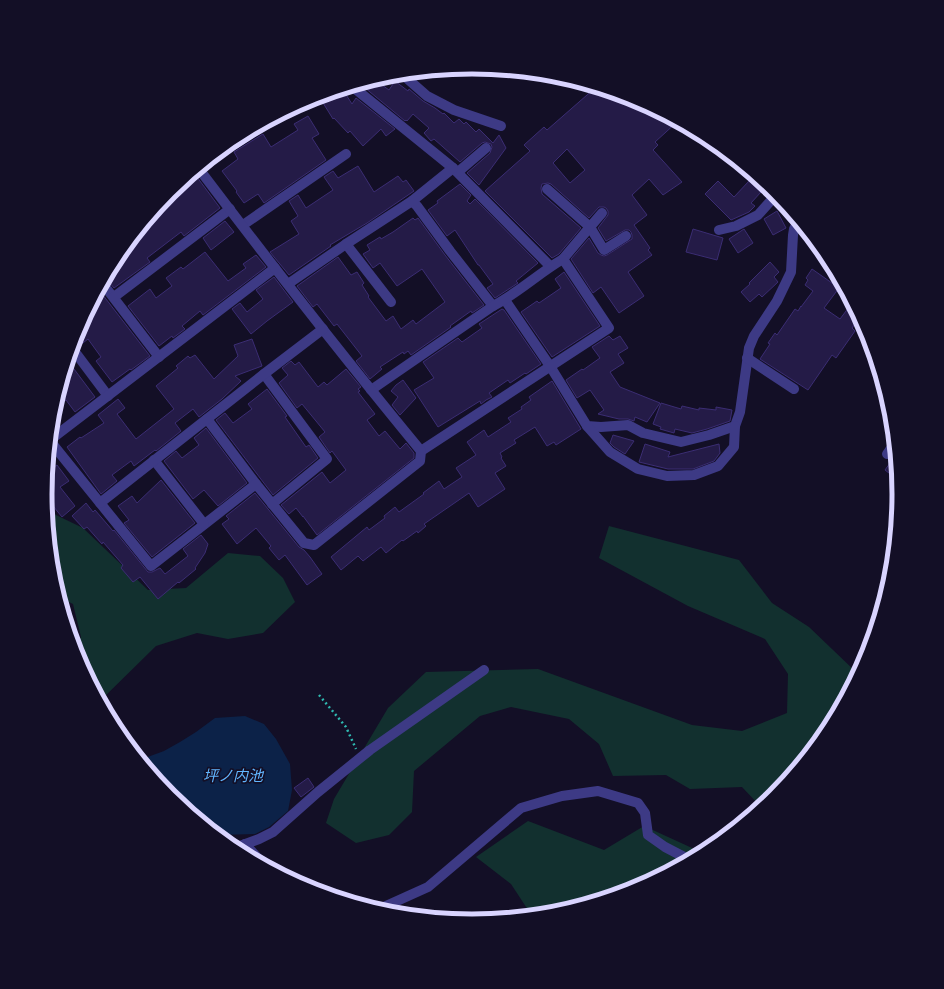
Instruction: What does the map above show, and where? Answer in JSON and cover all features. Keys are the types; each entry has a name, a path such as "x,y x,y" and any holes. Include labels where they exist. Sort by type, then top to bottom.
{"street":[{"path":"408,80 427,96 454,110 501,126"},
{"path":"358,91 456,170 550,266"},
{"path":"288,284 412,201 486,148"},
{"path":"243,225 346,154"},
{"path":"202,173 275,268 421,451 420,461 314,545 304,543 256,484 207,418"},
{"path":"547,189 590,228 604,250 626,236"},
{"path":"719,230 736,226 758,214 771,200"},
{"path":"412,201 494,306"},
{"path":"114,298 230,209"},
{"path":"371,390 494,306 506,300 550,266 563,259 602,213"},
{"path":"506,300 550,366 587,426 610,452 638,469 667,476 694,475 718,466 734,447 735,426 740,412 749,348 754,336 777,301 791,272 793,235 795,227"},
{"path":"346,244 391,302"},
{"path":"421,451 608,328 563,259"},
{"path":"57,436 275,268"},
{"path":"106,288 159,357"},
{"path":"100,503 323,329"},
{"path":"76,354 108,396"},
{"path":"747,358 794,389"},
{"path":"264,374 327,459 272,504"},
{"path":"587,426 602,427 628,425 644,433 681,442 709,435 735,426"},
{"path":"55,447 151,566 256,484"},
{"path":"154,460 204,524"},
{"path":"241,845 274,832 318,792 360,758 484,670"},
{"path":"387,905 428,887 521,808 562,796 598,791 638,803 644,813 648,835 684,857"},
{"path":"245,844 252,852"}],"path":[{"path":"320,695 346,727 360,758"}],"green space":[{"path":"53,513 83,528 148,590 186,588 228,553 260,556 283,578 295,602 263,633 228,639 197,633 156,646 104,697 95,680 78,641 81,637 73,604 65,600 56,549"},
{"path":"609,526 739,560 772,603 809,627 854,670 836,705 821,728 788,771 769,791 757,803 742,787 690,789 666,775 613,776 599,744 569,719 511,707 480,716 414,771 412,812 389,835 356,843 326,823 334,799 388,708 426,672 538,669 692,725 742,731 787,713 788,674 765,639 688,606 599,558"},
{"path":"528,821 604,850 644,826 696,850 633,883 581,900 529,911 511,884 476,857"}],"water":[{"name":"坪ノ内池","path":"245,716 264,724 276,739 290,764 292,790 288,811 269,827 255,834 226,835 195,810 175,791 145,758 164,751 180,742 215,718"}],"building":[{"path":"394,82 396,82 408,91 409,89 423,101 443,114 444,113 454,123 459,119 464,124 466,122 476,132 479,129 493,143 499,135 506,148 479,185 467,173 490,153 492,147 491,144 485,142 482,143 460,162 434,139 431,141 424,133 429,128 413,114 407,121 405,121 366,88 382,85 389,90"},
{"path":"591,92 633,106 673,126 655,142 658,145 653,150 682,182 663,195 649,179 632,195 647,215 634,225 650,248 648,250 652,255 628,272 644,296 619,313 601,287 593,293 571,259 589,238 598,253 604,256 632,239 631,232 629,230 625,230 606,241 598,228 608,215 606,208 599,207 589,218 551,184 542,184 542,194 581,228 559,254 552,258 485,191 530,151 524,145 544,127 547,130","holes":["567,149 585,170 570,183 553,163"]},
{"path":"346,94 352,104 356,98 395,129 386,136 381,129 363,146 350,131 348,133 334,118 333,119 322,102"},
{"path":"308,116 319,134 312,138 326,160 264,203 258,194 244,203 222,171 238,159 234,152 263,134 271,147 298,130 294,124"},
{"path":"358,166 374,192 398,176 403,182 406,180 414,191 367,223 330,245 331,246 289,275 270,252 299,234 291,221 298,216 289,201 298,195 306,208 333,190 324,177 333,171 338,178"},
{"path":"197,177 220,208 184,236 181,232 147,258 150,262 114,288 109,282 139,239 156,218"},
{"path":"718,181 734,197 749,181 761,192 751,203 755,206 749,212 731,220 705,194"},
{"path":"460,184 471,195 467,201 470,204 475,199 538,263 516,281 518,283 495,298 487,288 493,284 478,265 455,230 447,236 428,210 438,203 437,201"},
{"path":"777,211 786,228 773,235 764,219"},
{"path":"413,218 415,220 418,218 484,305 472,313 471,311 411,355 408,351 404,354 403,352 380,367 382,369 370,379 356,361 362,356 337,324 334,326 317,304 313,307 297,286 338,257 351,275 357,272 364,283 362,285 369,296 368,297 386,321 393,316 401,329 413,320 416,324 445,302 422,269 397,286 380,263 373,268 363,254 370,250 367,245 380,237 381,239 393,232"},
{"path":"225,221 234,232 211,250 203,238"},
{"path":"693,229 723,238 717,260 686,252"},
{"path":"744,229 753,243 738,253 729,239"},
{"path":"205,252 228,281 246,268 243,264 256,255 266,267 203,315 200,311 182,326 185,329 173,338 172,336 159,346 128,306 150,289 156,298 172,286 166,278 181,267 183,269"},
{"path":"770,262 779,272 774,277 778,282 762,297 759,294 750,302 741,292"},
{"path":"812,269 838,287 838,289 824,308 840,319 848,308 855,323 852,328 855,331 836,358 832,355 808,390 760,359 775,333 777,335 795,309 798,311 813,291 805,285 808,280 806,278"},
{"path":"564,272 600,326 552,357 521,312 537,301 539,303 561,288 555,279"},
{"path":"274,277 293,302 251,334 232,309 240,303 247,312 263,299 256,290"},
{"path":"103,295 150,356 112,382 96,361 101,357 88,339 79,346"},
{"path":"502,309 541,364 510,383 508,380 489,393 492,397 481,404 480,401 438,427 414,390 434,378 423,362 458,338 462,342 482,328 479,324"},
{"path":"609,336 613,340 620,336 628,348 618,354 624,363 610,372 620,387 660,403 647,422 635,417 634,421 598,414 604,410 590,390 577,398 566,380 600,358 592,347"},
{"path":"252,339 262,366 235,376 241,381 222,399 199,417 193,409 175,423 181,431 134,466 131,461 112,475 117,481 101,494 67,447 80,437 81,438 104,423 98,415 118,399 125,408 117,414 136,439 174,409 156,386 178,368 176,366 188,356 190,358 195,355 214,379 238,356 234,345"},
{"path":"291,361 295,365 299,362 318,387 324,382 327,385 346,369 361,387 358,389 360,391 358,392 375,414 367,420 379,436 385,431 400,449 406,443 414,453 414,458 317,535 296,508 289,514 281,505 322,472 330,483 346,470 332,451 330,453 319,437 325,432 302,404 297,408 279,383 288,375 282,368"},
{"path":"72,366 95,397 75,412 66,400 62,402"},
{"path":"403,380 416,398 400,415 392,405 398,397 391,391"},
{"path":"552,381 581,429 556,445 554,442 547,446 535,427 514,440 516,443 500,453 506,466 495,473 505,489 478,507 469,493 424,524 426,526 418,533 417,531 403,541 402,540 386,553 381,547 363,561 358,556 341,570 331,557 367,527 369,530 385,518 384,516 395,507 399,512 439,481 444,489 462,477 456,468 476,455 467,442 484,430 488,437 511,422 508,418 522,409 521,407 531,400 529,397"},
{"path":"267,389 287,416 285,417 306,447 309,445 318,458 273,495 216,420 225,413 233,423 252,409 248,404"},
{"path":"661,403 681,409 682,406 699,410 699,408 716,410 716,407 732,410 730,421 692,433 675,429 674,433 660,429 661,427 653,424"},
{"path":"206,428 247,483 218,506 204,490 193,499 164,461 176,451 182,458 199,445 194,438"},
{"path":"613,435 634,441 625,454 610,443"},
{"path":"645,444 670,452 668,457 719,444 720,453 714,461 693,469 668,469 639,462"},
{"path":"890,462 891,475 885,470"},
{"path":"57,465 69,481 60,487 75,506 62,517 52,505 53,468"},
{"path":"161,480 195,523 152,557 124,523 129,520 118,506 132,496 137,503"},
{"path":"255,493 299,547 310,557 322,574 307,585 285,555 279,560 269,548 271,546 256,528 237,544 222,524 229,519 226,516"},
{"path":"86,503 93,512 95,510 113,531 114,530 148,572 152,572 160,568 165,574 188,556 183,549 201,535 208,544 205,553 195,568 196,569 158,599 140,577 133,582 121,568 123,565 103,542 102,544 87,527 84,529 72,516"},
{"path":"308,778 314,787 301,797 294,788"}]}
